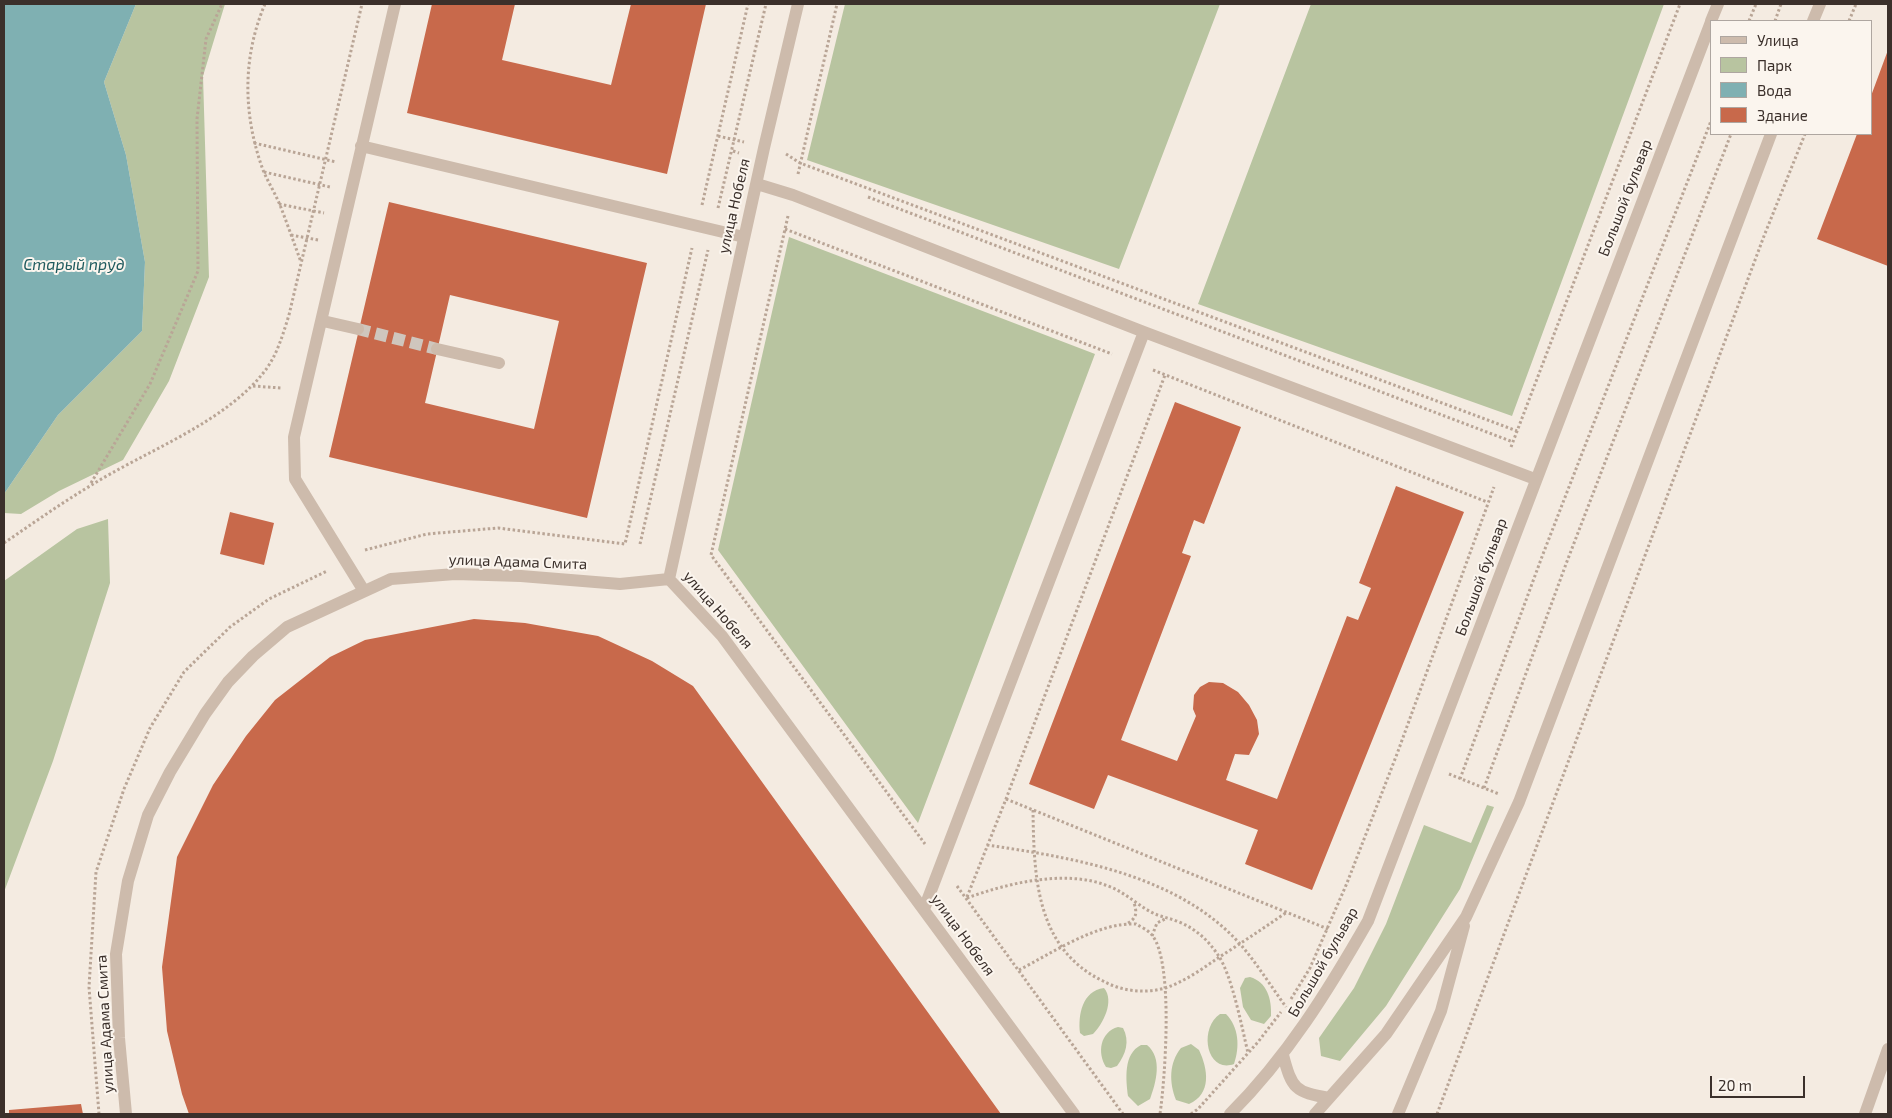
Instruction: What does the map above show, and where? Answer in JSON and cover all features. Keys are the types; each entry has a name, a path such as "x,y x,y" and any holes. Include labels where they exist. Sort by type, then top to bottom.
{"street":[{"path":"364,591 295,479 294,437 323,321 361,146 395,4"},
{"name":"улица Нобеля","path":"798,4 761,160 668,579 722,636 1074,1114"},
{"name":"Большой бульвар","path":"1712,20 1718,4"},
{"path":"1813,20 1820,4"},
{"name":"Большой бульвар","path":"1230,1114 1282,1055 1331,986 1368,921 1535,479 1710,25"},
{"path":"1315,1114 1386,1034 1466,917 1519,802 1771,135"},
{"path":"361,146 744,237"},
{"path":"757,184 793,195 1144,332 1535,479"},
{"path":"323,321 358,330"},
{"path":"924,909 1144,332"},
{"path":"437,349 499,363"},
{"name":"улица Адама Смита","path":"126,1114 119,1038 116,954 128,881 148,815 205,714 234,675 287,627 391,580 455,574 521,576 620,584 668,579"},
{"path":"1398,1114 1441,1011 1466,917"},
{"path":"1865,1114 1888,1049"},
{"path":"1282,1055 1289,1080 1304,1094 1329,1098"}],"path":[{"path":"90,485 150,384 198,271 197,119 206,39 222,4"},
{"path":"265,4 255,28 247,72 248,104 254,143 264,172 302,262"},
{"path":"4,543 90,485 206,422 252,386 268,367 282,340 362,4"},
{"path":"640,544 766,4"},
{"path":"837,4 711,555 966,898 1123,1114"},
{"path":"1191,1114 1198,1109 1248,1053 1286,1007 1310,968 1328,929 1397,754 1487,502 1513,442 1680,4"},
{"path":"1749,20 1756,4"},
{"path":"1774,20 1781,4"},
{"path":"1849,20 1856,4"},
{"path":"1460,779 1542,554 1710,124"},
{"path":"1484,788 1562,574 1731,135"},
{"path":"1436,1114 1550,814 1764,236 1805,135"},
{"path":"254,143 341,163"},
{"path":"733,151 808,174"},
{"path":"785,153 800,162 1517,431"},
{"path":"264,172 336,188"},
{"path":"863,195 1513,442"},
{"path":"279,204 329,214"},
{"path":"291,235 323,241"},
{"path":"966,898 1006,799 1165,374"},
{"path":"252,386 306,390"},
{"path":"1397,754 1550,814"},
{"path":"1006,799 1328,929"},
{"path":"1033,810 1036,880 1047,919 1062,948 1074,962 1086,972 1113,986 1139,991 1165,988 1194,974 1287,912"},
{"path":"987,845 1034,852 1098,866 1160,887 1198,908 1240,945 1286,1007"},
{"path":"966,898 1000,886 1036,880 1052,878 1093,881 1120,892 1134,902 1201,933 1220,957 1234,997 1248,1053"},
{"path":"1127,924 1134,918 1136,913 1134,902"},
{"path":"1152,936 1157,923 1168,918"},
{"path":"1018,970 1108,928 1136,924 1152,936 1162,961 1165,988 1163,1092 1160,1114"},
{"path":"1198,1109 1202,1114"}],"green space":[{"path":"136,4 225,4 203,76 209,277 169,381 123,460 59,491 21,514 4,513 4,494 58,415 142,331 145,262 126,155 104,82"},
{"path":"845,4 1220,4 1119,269 807,160"},
{"path":"1311,4 1664,4 1512,416 1198,304"},
{"path":"789,237 1095,354 918,823 718,550"},
{"path":"108,519 110,583 53,761 4,892 4,581 77,529"},
{"path":"1487,805 1494,807 1460,889 1386,1006 1340,1061 1321,1056 1319,1038 1354,988 1386,924 1424,825 1471,843"},
{"path":"1250,977 1261,983 1271,1003 1271,1016 1264,1024 1251,1020 1243,1007 1240,988 1245,978"},
{"path":"1104,988 1107,993 1108,1006 1104,1018 1093,1034 1084,1036 1080,1033 1083,1005 1091,994"},
{"path":"1220,1014 1226,1014 1236,1031 1238,1044 1234,1064 1225,1065 1217,1063 1212,1057 1209,1048 1209,1030 1213,1021"},
{"path":"1118,1027 1123,1028 1125,1033 1127,1043 1125,1052 1117,1066 1106,1067 1102,1056 1102,1044 1107,1033"},
{"path":"1191,1044 1199,1050 1202,1057 1206,1080 1202,1094 1189,1104 1176,1100 1171,1073 1174,1060 1181,1048"},
{"path":"1141,1045 1147,1045 1152,1050 1157,1064 1157,1071 1150,1099 1138,1106 1128,1096 1126,1075 1131,1055"}],"water":[{"name":"Старый пруд","path":"4,4 136,4 104,82 126,155 145,262 142,331 58,415 4,494"}],"building":[{"path":"432,4 515,4 502,60 611,85 631,4 706,4 667,174 407,113"},
{"path":"1888,50 1888,266 1817,239 1857,135 1872,135 1872,93"},
{"path":"389,202 647,263 587,518 329,457","holes":["450,295 559,321 534,429 425,403"]},
{"path":"1175,402 1241,427 1204,524 1194,520 1182,553 1191,556 1121,740 1177,761 1196,716 1193,709 1194,695 1200,687 1209,682 1223,683 1238,692 1249,705 1257,720 1259,734 1249,755 1235,754 1226,780 1277,799 1347,616 1358,620 1371,588 1359,583 1396,486 1464,512 1312,890 1245,864 1258,830 1108,775 1094,809 1029,784"},
{"path":"230,512 274,523 264,565 220,554"},
{"path":"474,619 525,623 598,636 652,661 693,686 1001,1114 189,1114 182,1094 167,1031 162,967 177,857 213,785 246,736 275,700 330,657 365,640"},
{"path":"81,1104 83,1114 9,1114 9,1110"}],"tunnel":[{"path":"358,329 437,349"}]}
